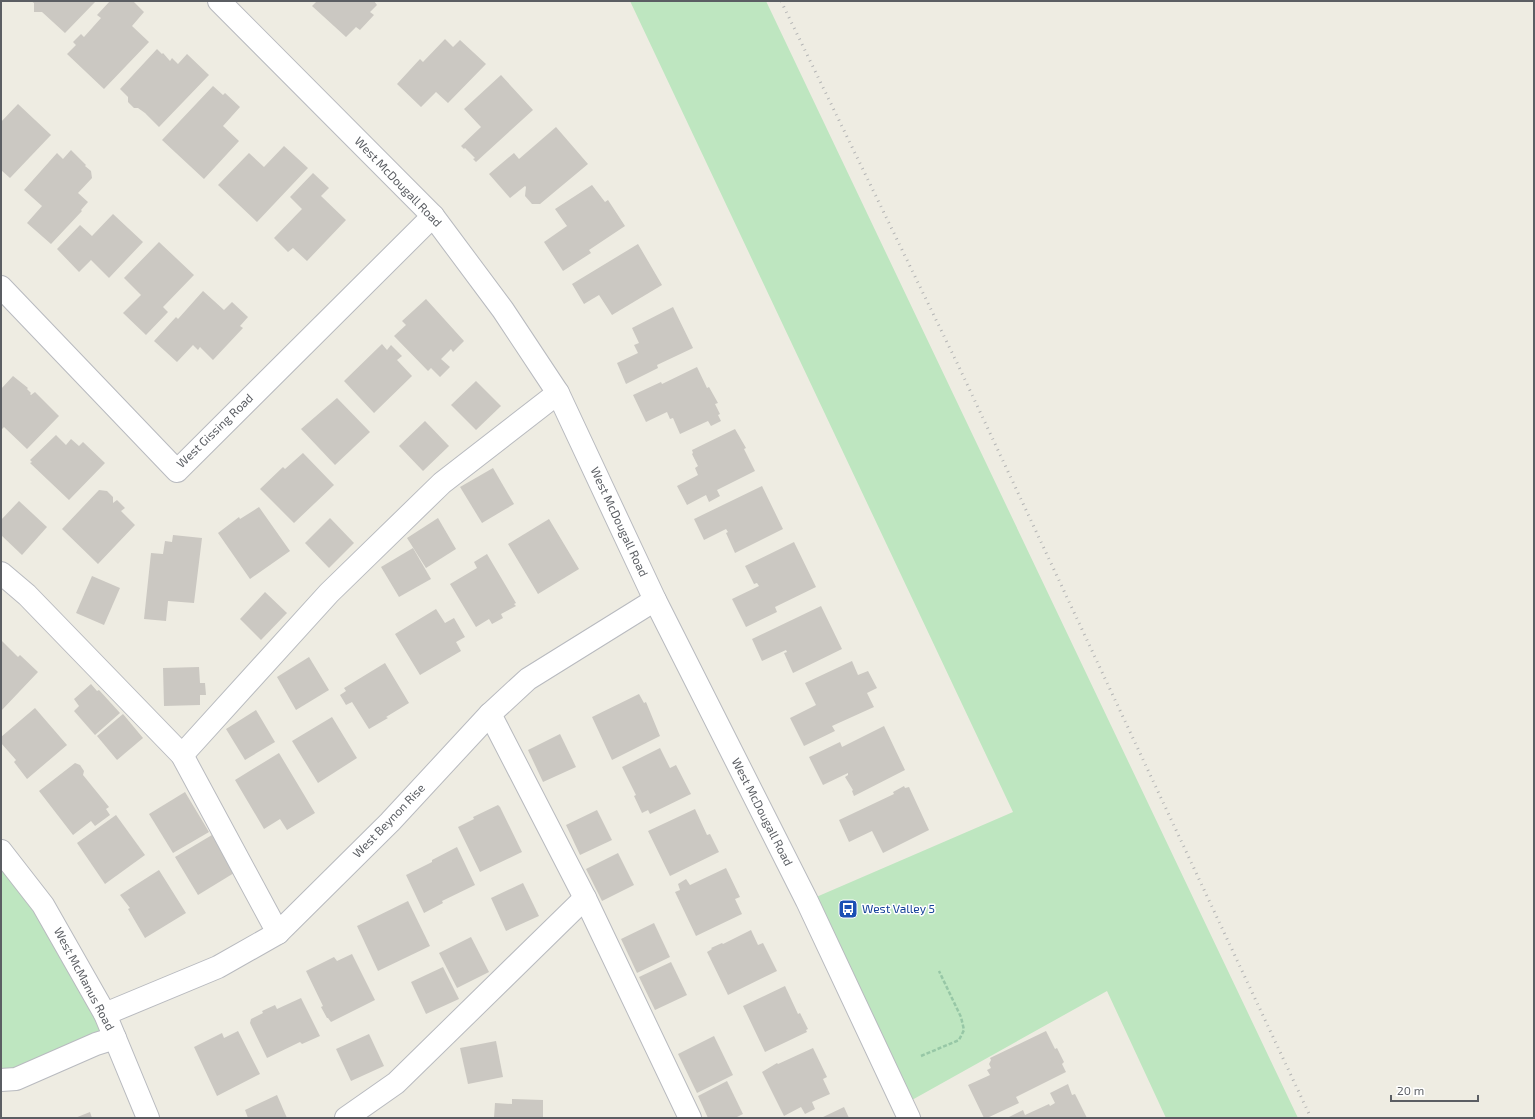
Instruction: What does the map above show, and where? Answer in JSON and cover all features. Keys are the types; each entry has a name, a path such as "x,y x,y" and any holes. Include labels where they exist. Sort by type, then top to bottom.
{"street":[{"name":"West McDougall Road","path":"219,1 433,216 503,310 558,393 655,600 807,901 909,1118"},
{"name":"West Gissing Road","path":"1,287 176,471 433,216"},
{"path":"182,755 329,593 442,482 558,393"},
{"path":"1,572 27,595 182,755 278,933"},
{"name":"West Beynon Rise","path":"105,1014 218,967 278,933 390,822 490,714 528,679 655,600"},
{"path":"490,714 585,898 690,1118"},
{"name":"West McManus Road","path":"1,851 43,905 105,1014 148,1118"},
{"path":"346,1118 396,1083 585,898"},
{"path":"1,1080 16,1079 96,1044 115,1038"}],"path":[{"path":"921,1056 959,1040 964,1030 961,1017 939,971"}],"green space":[{"path":"630,1 766,1 1298,1118 1166,1118 1107,991 903,1105 807,901 1013,812"},
{"path":"1,851 115,1038 1,1080"}],"building":[{"path":"31,1 96,1 65,33 42,12 34,12 34,3"},
{"path":"110,1 133,1 144,12 132,26 149,42 104,89 67,54 76,45 73,42 81,34 84,37 101,18 97,15"},
{"path":"317,1 374,1 377,5 370,12 374,15 360,30 356,27 346,37 312,6"},
{"path":"445,39 453,47 460,40 486,64 448,103 436,92 421,107 397,84 420,59 423,62"},
{"path":"157,49 170,61 172,58 178,64 187,54 209,75 159,127 145,113 138,108 134,108 128,102 128,97 120,89"},
{"path":"501,75 533,110 476,162 473,159 475,158 461,146 481,127 464,109"},
{"path":"213,86 223,95 225,93 240,107 223,126 239,141 204,179 162,140"},
{"path":"18,104 51,135 10,178 1,170 1,122"},
{"path":"556,127 588,164 540,204 532,204 525,196 525,186 510,198 489,174 514,153 519,159"},
{"path":"284,146 308,168 257,222 218,185 249,153 264,167"},
{"path":"71,150 91,171 92,178 78,193 88,202 81,210 82,211 51,244 27,223 42,206 24,190 57,153 63,159"},
{"path":"313,173 329,188 321,196 346,220 307,261 293,248 288,252 274,238 302,209 290,197"},
{"path":"592,185 605,202 608,200 625,226 589,250 591,253 563,271 544,242 567,226 555,209"},
{"path":"113,214 143,242 109,278 91,260 79,272 57,249 80,225 92,236"},
{"path":"159,242 194,275 163,307 168,312 146,335 123,313 141,295 124,278"},
{"path":"638,244 662,285 612,315 599,295 584,304 572,284"},
{"path":"203,291 224,310 232,302 248,317 240,326 243,328 213,360 200,347 198,350 193,345 177,362 154,341 176,317 178,319"},
{"path":"426,299 464,341 453,352 451,349 441,359 450,367 440,377 431,368 428,371 394,336 406,325 402,321"},
{"path":"673,307 693,348 657,365 658,368 626,384 617,363 638,353 634,345 639,343 632,328"},
{"path":"382,344 387,350 391,345 402,356 397,360 412,376 374,413 344,381"},
{"path":"697,367 707,388 709,387 718,403 715,404 720,414 718,415 721,421 711,426 708,421 680,434 673,418 670,419 667,412 646,422 633,395 661,382 662,384"},
{"path":"13,376 28,388 27,389 31,395 35,392 59,416 27,449 4,427 1,430 1,389"},
{"path":"476,381 501,406 476,430 451,405"},
{"path":"337,398 370,432 335,465 301,429"},
{"path":"425,421 449,446 423,471 399,446"},
{"path":"735,429 746,448 744,449 755,471 717,490 720,496 709,502 706,495 687,505 677,486 698,475 695,468 698,466 692,454 692,450"},
{"path":"56,435 66,445 71,439 79,446 83,442 105,463 69,500 30,463 32,462 30,460"},
{"path":"303,453 334,485 294,523 260,489 283,467 285,469"},
{"path":"493,468 514,504 482,523 460,487"},
{"path":"762,486 783,529 735,553 726,533 728,532 726,529 704,540 694,519"},
{"path":"99,490 107,491 113,497 113,503 117,500 125,508 121,511 135,525 98,564 62,529"},
{"path":"19,501 47,527 22,555 1,535 1,520"},
{"path":"259,507 290,551 250,579 218,533 239,517 240,519"},
{"path":"330,518 354,543 329,568 305,543"},
{"path":"438,518 456,549 426,568 407,538"},
{"path":"549,519 579,569 538,594 508,544"},
{"path":"173,535 202,538 194,603 168,601 166,621 144,619 151,553 163,554 165,541 172,542"},
{"path":"794,542 816,587 775,607 777,612 746,627 732,599 759,586 757,583 754,584 745,566"},
{"path":"413,548 431,579 399,597 381,567"},
{"path":"487,554 516,603 514,604 516,606 501,614 503,618 492,624 489,619 476,627 450,584 477,568 474,562"},
{"path":"92,576 120,588 104,625 76,613"},
{"path":"265,592 287,613 261,640 240,619"},
{"path":"821,606 842,649 793,673 784,653 787,652 786,650 762,661 752,639"},
{"path":"436,609 445,623 454,618 465,637 456,642 461,651 420,675 395,634"},
{"path":"1,640 18,657 20,655 38,672 1,711"},
{"path":"309,657 329,690 296,710 277,677"},
{"path":"852,661 858,675 868,671 877,688 867,693 874,707 832,726 835,731 804,746 790,718 816,705 805,683"},
{"path":"385,663 409,703 369,729 352,702 346,705 340,695 346,691 344,688"},
{"path":"199,667 200,683 205,683 206,695 200,695 200,705 164,706 163,668"},
{"path":"91,684 97,691 99,690 120,713 95,735 74,711 79,706 74,699"},
{"path":"639,694 644,703 646,702 660,736 612,760 592,717"},
{"path":"35,708 67,745 27,779 14,762 16,760 1,743 1,737"},
{"path":"256,710 275,742 245,760 226,729"},
{"path":"123,714 143,738 117,760 97,736"},
{"path":"332,717 357,758 318,783 292,741"},
{"path":"884,726 905,770 854,796 853,790 845,777 848,773 823,785 809,757 840,742 842,747"},
{"path":"560,734 576,767 543,782 528,750"},
{"path":"660,748 670,768 676,765 691,794 650,814 648,810 642,813 634,796 636,795 622,767"},
{"path":"279,753 315,813 287,830 280,819 264,829 235,780"},
{"path":"75,763 80,765 84,771 83,775 109,807 106,809 110,815 95,826 91,821 73,835 39,791"},
{"path":"904,786 905,788 909,787 929,830 883,853 872,831 849,842 839,820 894,794 893,792"},
{"path":"185,792 209,832 173,853 149,814"},
{"path":"498,805 522,852 480,872 458,827 474,819 473,817"},
{"path":"695,809 707,835 710,834 719,852 670,876 648,831"},
{"path":"597,810 612,840 580,855 566,825"},
{"path":"116,815 145,855 105,884 77,843"},
{"path":"212,835 234,873 198,895 175,857"},
{"path":"457,847 475,885 442,901 443,903 424,913 406,875"},
{"path":"618,853 634,885 602,901 586,869"},
{"path":"726,868 740,897 735,899 742,914 696,936 675,892 680,890 678,884 686,879 690,885"},
{"path":"159,870 186,913 145,938 128,909 130,908 120,895"},
{"path":"523,883 539,916 506,931 491,898"},
{"path":"408,901 430,946 378,971 357,926"},
{"path":"654,923 670,957 637,973 621,939"},
{"path":"751,930 758,945 763,943 777,971 728,995 707,952 712,949 711,948 722,943 723,944"},
{"path":"471,937 489,972 457,988 439,953"},
{"path":"352,954 375,1000 331,1022 321,1007 323,1006 306,971 334,957 337,961"},
{"path":"671,962 687,995 655,1010 639,977"},
{"path":"443,967 459,999 426,1014 411,982"},
{"path":"785,986 798,1014 800,1013 808,1029 806,1030 807,1032 765,1052 743,1006"},
{"path":"301,998 320,1036 302,1044 300,1042 267,1058 250,1023 251,1019 263,1013 262,1011 275,1005 277,1009"},
{"path":"238,1031 260,1074 217,1096 194,1047 222,1033 224,1038"},
{"path":"1046,1031 1055,1049 1057,1048 1064,1062 1062,1064 1066,1072 1016,1097 1019,1103 984,1118 968,1085 990,1075 987,1070 991,1068 989,1064 991,1060 990,1058"},
{"path":"369,1034 384,1066 351,1081 336,1049"},
{"path":"714,1036 733,1075 697,1093 678,1054"},
{"path":"496,1041 503,1077 468,1084 460,1048"},
{"path":"813,1048 827,1077 823,1079 830,1094 812,1102 815,1109 805,1114 801,1107 784,1116 762,1072 777,1063 778,1064"},
{"path":"727,1081 743,1114 735,1118 708,1118 698,1096"},
{"path":"1068,1084 1072,1095 1075,1094 1087,1118 1007,1118 1023,1110 1025,1115 1049,1104 1050,1106 1055,1103 1050,1093"},
{"path":"277,1095 287,1118 248,1118 245,1110"},
{"path":"512,1099 543,1100 543,1118 494,1118 495,1103 512,1104"},
{"path":"844,1107 849,1118 821,1118"},
{"path":"90,1112 92,1118 75,1118"}],"railway":[{"path":"781,1 959,367 1311,1118"}],"place":[{"name":"West Valley 5","path":"848,909"}]}
